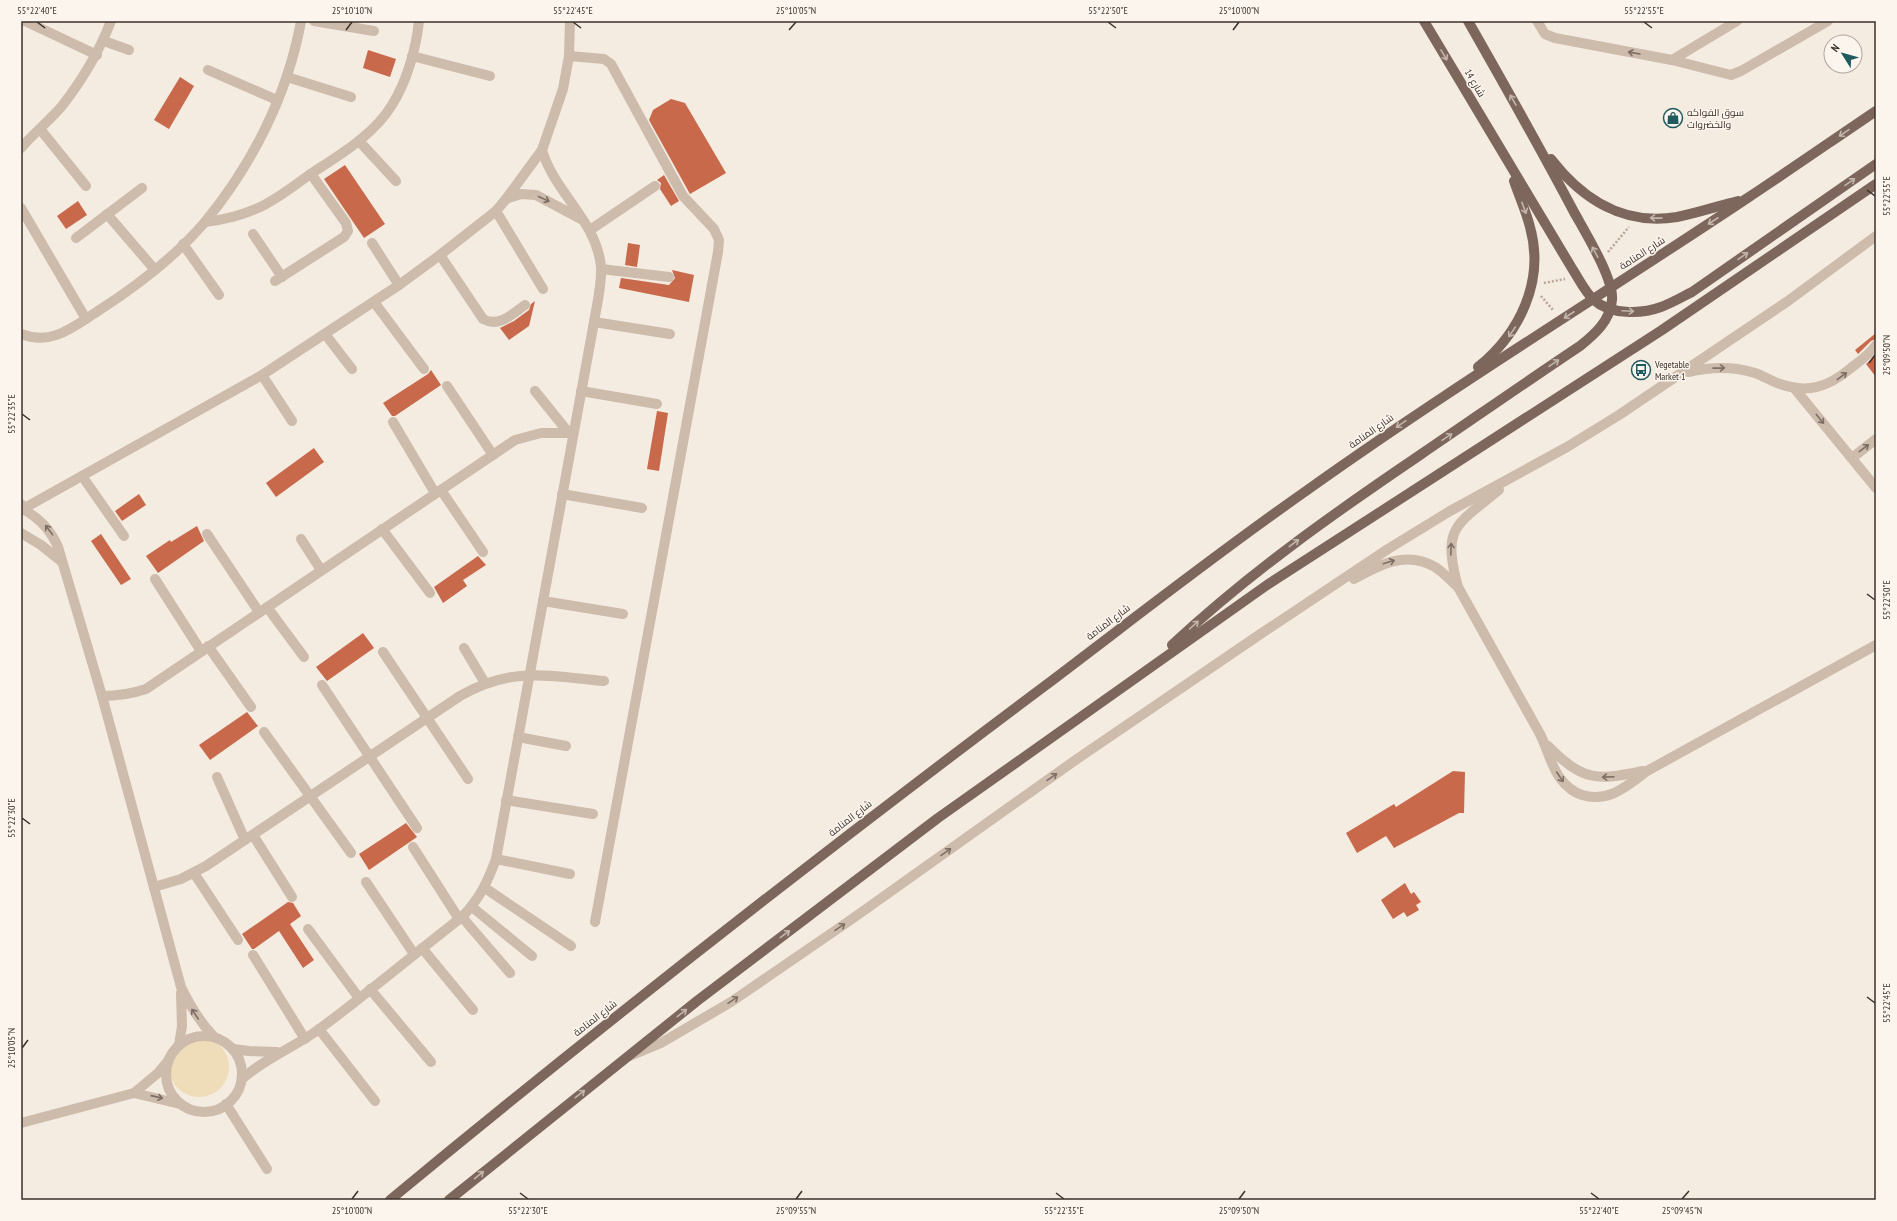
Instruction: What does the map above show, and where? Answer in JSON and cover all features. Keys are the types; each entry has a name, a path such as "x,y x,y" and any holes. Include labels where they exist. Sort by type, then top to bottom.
{"main road":[{"name":"شارع 14","path":"1424,21 1506,158"},
{"path":"1144,671 1214,607 1293,543 1584,342 1598,330 1610,309 1612,300 1611,287 1598,258 1532,134 1468,21"},
{"name":"شارع المنامة","path":"390,1200 542,1075 917,781 1180,583 1302,494 1425,408 1748,198 1876,111"},
{"path":"1532,134 1564,176 1575,187 1587,196 1614,211 1645,218 1676,217 1748,198"},
{"path":"1506,158 1572,270 1592,299 1600,305 1610,309 1628,312 1645,311 1661,307 1692,292 1876,164"},
{"path":"1425,408 1498,349 1516,326 1528,299 1534,270 1533,241 1530,226 1506,158"},
{"path":"449,1200 777,939 932,822 1144,671 1267,585 1662,330 1876,184"}],"street":[{"path":"25,21 97,55"},
{"path":"21,148 26,140 40,129 61,106 97,55 111,21"},
{"path":"21,334 31,338 46,339 61,334 86,319 122,296 155,270 205,222 246,164 263,133 287,77 298,39 301,21"},
{"path":"314,21 374,30"},
{"path":"205,222 223,220 258,208 359,141 380,122 402,87 412,56 419,21"},
{"path":"179,1045 182,1007 181,987 102,696 53,535 44,524 22,507 82,476 262,375 399,285 496,211 542,150 563,88 569,56 570,21"},
{"path":"1537,21 1545,34 1555,38 1672,60 1731,75 1741,71 1828,21"},
{"path":"1672,60 1737,21"},
{"path":"104,41 129,50"},
{"path":"412,56 490,76"},
{"path":"569,56 604,58 611,64 683,196 714,229 719,240 680,464 595,922"},
{"path":"208,70 278,100"},
{"path":"287,77 351,97"},
{"path":"40,129 86,186"},
{"path":"359,141 396,181"},
{"path":"134,1093 180,1104 191,1110 203,1112 215,1110 226,1104 236,1093 242,1079 266,1059 293,1046 319,1029 461,918 472,907 485,888 496,859 562,494 571,433 581,391 594,322 601,268 598,248 590,230 553,176 546,163 542,150"},
{"path":"253,234 278,279 344,237 348,231 346,223 311,174"},
{"path":"590,230 655,186"},
{"path":"76,238 142,188"},
{"path":"506,199 520,194 536,195 583,220"},
{"path":"21,208 86,319"},
{"path":"496,211 543,289"},
{"path":"107,214 155,270"},
{"path":"625,1059 661,1043 731,1002 852,919 1077,759 1328,589 1388,549 1450,511 1619,415 1788,301 1876,236"},
{"path":"372,243 399,285"},
{"path":"183,244 219,295"},
{"path":"440,255 483,320 490,323 496,323 525,305"},
{"path":"601,268 669,277"},
{"path":"374,302 424,369"},
{"path":"594,322 670,334"},
{"path":"325,334 352,369"},
{"path":"1680,374 1705,368 1730,368 1754,373 1777,383 1795,388 1810,389 1825,385 1838,379 1871,353 1876,345"},
{"path":"262,375 292,420"},
{"path":"447,386 492,455"},
{"path":"1795,388 1876,488"},
{"path":"535,391 571,433"},
{"path":"581,391 657,404"},
{"path":"393,422 438,492 483,552"},
{"path":"102,696 131,694 146,688 515,440 542,433 571,433"},
{"path":"1852,458 1876,439"},
{"path":"82,476 124,536"},
{"path":"1514,476 1469,513 1460,523 1453,535 1450,548 1452,561 1458,587 1544,742 1559,778 1580,794 1594,797 1607,796 1620,791 1647,771 1876,645"},
{"path":"562,494 642,508"},
{"path":"382,529 430,594"},
{"path":"21,533 41,545 61,560"},
{"path":"207,534 263,610 304,657"},
{"path":"301,539 321,570"},
{"path":"1328,589 1342,585 1382,564 1395,560 1409,559 1422,561 1435,567 1458,587"},
{"path":"155,579 205,649 251,707"},
{"path":"543,601 623,614"},
{"path":"464,648 485,683"},
{"path":"383,652 468,778"},
{"path":"154,887 194,873 249,838 460,696 485,683 507,677 529,674 604,681"},
{"path":"322,685 417,828"},
{"path":"264,732 351,853"},
{"path":"518,736 566,746"},
{"path":"1544,742 1572,768 1585,774 1599,777 1613,777 1647,771"},
{"path":"217,777 249,838 292,897"},
{"path":"506,800 593,814"},
{"path":"413,847 461,918 510,973"},
{"path":"496,859 570,874"},
{"path":"194,873 238,940"},
{"path":"366,882 418,951 473,1010"},
{"path":"485,888 571,946"},
{"path":"472,907 532,956"},
{"path":"308,929 359,998"},
{"path":"253,955 304,1039"},
{"path":"181,987 197,1017 214,1037"},
{"path":"370,989 431,1062"},
{"path":"319,1029 375,1101"},
{"path":"21,1123 134,1093 158,1073 179,1045 190,1038 202,1036 214,1037 233,1049 240,1063 242,1079"},
{"path":"233,1049 257,1052 280,1051"},
{"path":"168,1061 166,1073 167,1084 172,1095 180,1104"},
{"path":"226,1104 267,1169"}],"sand":[{"path":"199,1037 216,1042 224,1050 229,1067 224,1084 216,1092 199,1097 182,1092 174,1084 169,1067 174,1050 182,1042"}],"building":[{"path":"368,50 396,59 390,77 363,68"},
{"path":"180,77 194,86 169,129 154,120"},
{"path":"671,99 685,103 726,173 690,194 649,120 653,110"},
{"path":"345,165 385,224 364,238 324,179"},
{"path":"664,175 679,201 671,206 660,189 661,183 657,180"},
{"path":"78,201 87,215 66,229 57,216"},
{"path":"628,243 640,245 637,267 625,265"},
{"path":"672,270 694,275 689,302 619,288 621,278 669,285 675,278"},
{"path":"535,301 529,326 509,340 500,328 514,321 529,310 531,304"},
{"path":"1876,333 1876,339 1871,341 1858,354 1855,350"},
{"path":"1876,355 1876,377 1866,364"},
{"path":"431,370 441,385 395,416 392,416 383,403 428,374"},
{"path":"657,411 668,413 659,471 647,469"},
{"path":"314,448 324,462 276,497 266,483"},
{"path":"139,494 146,505 122,521 115,511"},
{"path":"197,526 204,541 158,573 146,556 170,540 171,542"},
{"path":"101,534 131,579 121,585 91,541"},
{"path":"478,556 486,565 463,580 467,586 443,603 434,587"},
{"path":"363,633 374,648 327,681 316,667"},
{"path":"247,712 258,726 210,760 199,745"},
{"path":"1453,771 1465,772 1464,813 1459,813 1394,848 1386,836 1357,853 1346,833 1394,804 1396,807"},
{"path":"406,823 417,837 369,870 359,854"},
{"path":"1405,883 1411,894 1414,892 1421,902 1416,905 1419,910 1407,917 1404,912 1393,919 1381,900"},
{"path":"288,902 293,903 301,916 290,924 314,960 303,968 279,931 254,949 252,949 242,934"}],"place":[{"name":"سوق الفواكه والخضروات","path":"1673,118"},
{"name":"Vegetable Market 1","path":"1641,370"}]}
